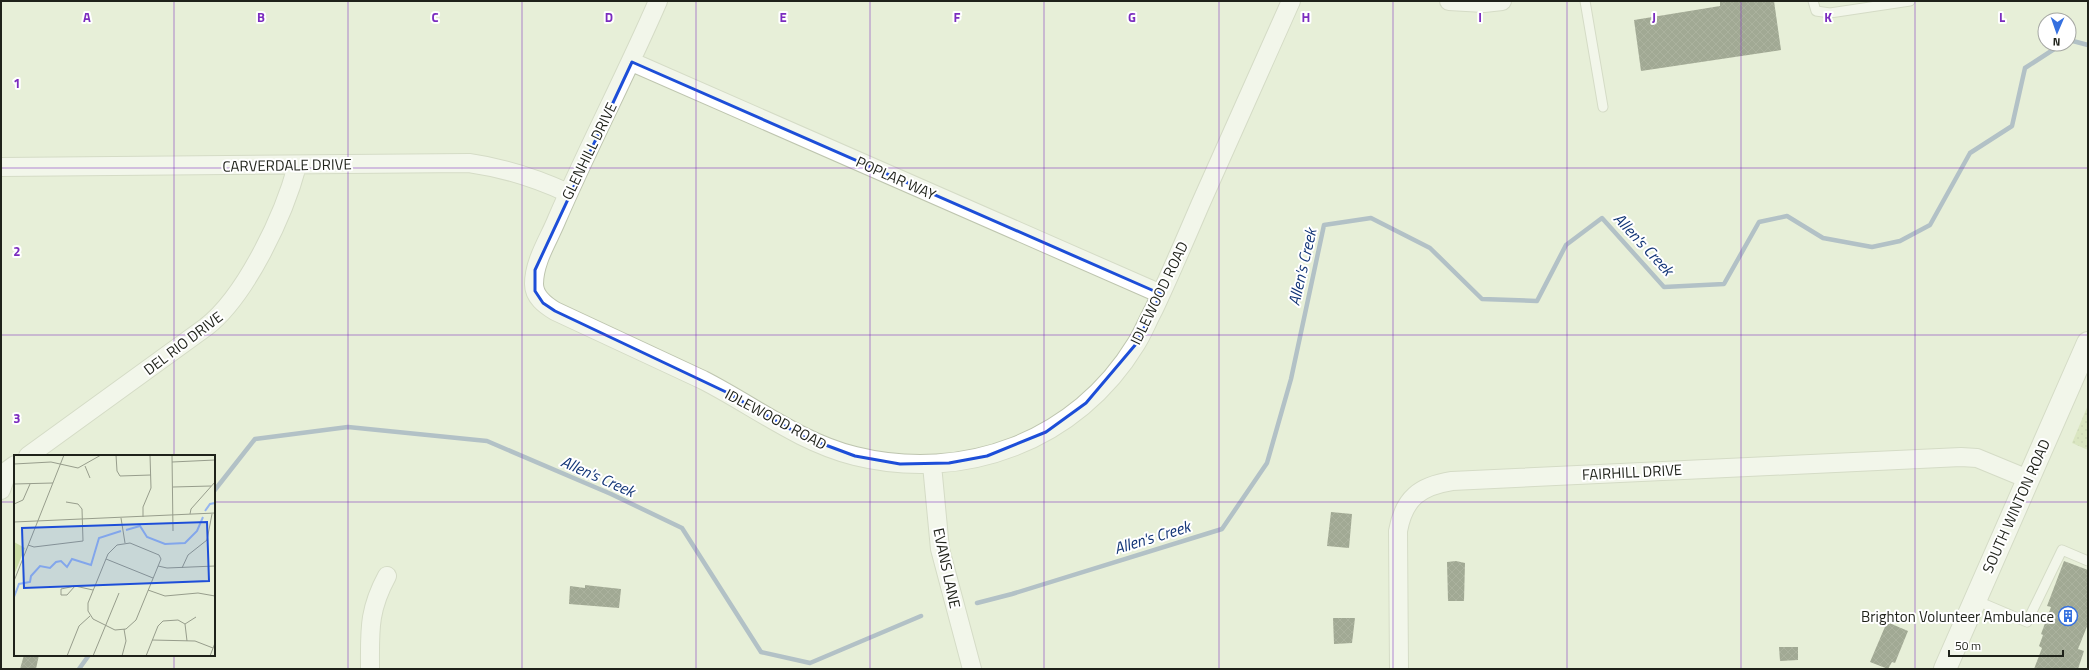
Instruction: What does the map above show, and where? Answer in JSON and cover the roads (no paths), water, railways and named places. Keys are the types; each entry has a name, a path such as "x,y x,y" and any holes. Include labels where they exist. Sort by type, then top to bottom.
{"main road":[{"name":"SOUTH WINTON ROAD","path":"1945,669 2088,343"}],"street":[{"name":"GLENHILL DRIVE","path":"543,303 534,286 535,270 568,193 632,62 658,1"},
{"name":"IDLEWOOD ROAD","path":"543,303 555,311 726,392 781,425 831,449 881,461 932,465 987,456 1024,443 1068,418 1108,381 1136,344 1161,294 1291,1"},
{"path":"1449,1 1484,3 1502,1"},
{"name":"POPLAR WAY","path":"632,62 1161,294"},
{"name":"CARVERDALE DRIVE","path":"1,167 297,166 469,163 501,168 529,176 568,193"},
{"name":"DEL RIO DRIVE","path":"29,455 206,328 227,309 260,255 290,192 297,166"},
{"name":"FAIRHILL DRIVE","path":"1399,669 1398,531 1400,517 1409,500 1422,490 1439,483 1452,480 1961,457 1977,458 2028,479"},
{"name":"EVANS LANE","path":"932,465 940,549 972,669"},
{"path":"1,490 8,469"},
{"path":"370,669 371,614 377,594 387,576"}],"lane":[{"path":"1585,1 1603,107"},
{"path":"1813,1 1816,11 1830,13 1910,1"},
{"path":"1975,600 2027,622 2062,550 2088,561"}],"waterway":[{"name":"Allen's Creek","path":"2077,42 2088,45"},
{"name":"Allen's Creek","path":"977,603 1012,594 1222,529 1267,463 1291,379 1324,225 1371,218 1430,248 1482,299 1537,301 1566,245 1602,218 1664,287 1724,284 1759,222 1787,216 1823,238 1872,247 1900,241 1930,225 1970,153 2012,126 2025,68 2050,52"},
{"name":"Allen's Creek","path":"215,490 255,439 348,427 487,441 611,494 682,528 761,652 810,663 921,616"},
{"name":"Allen's Creek","path":"79,669 88,656"}],"place":[{"name":"Brighton Volunteer Ambulance","path":"2068,616"}]}
